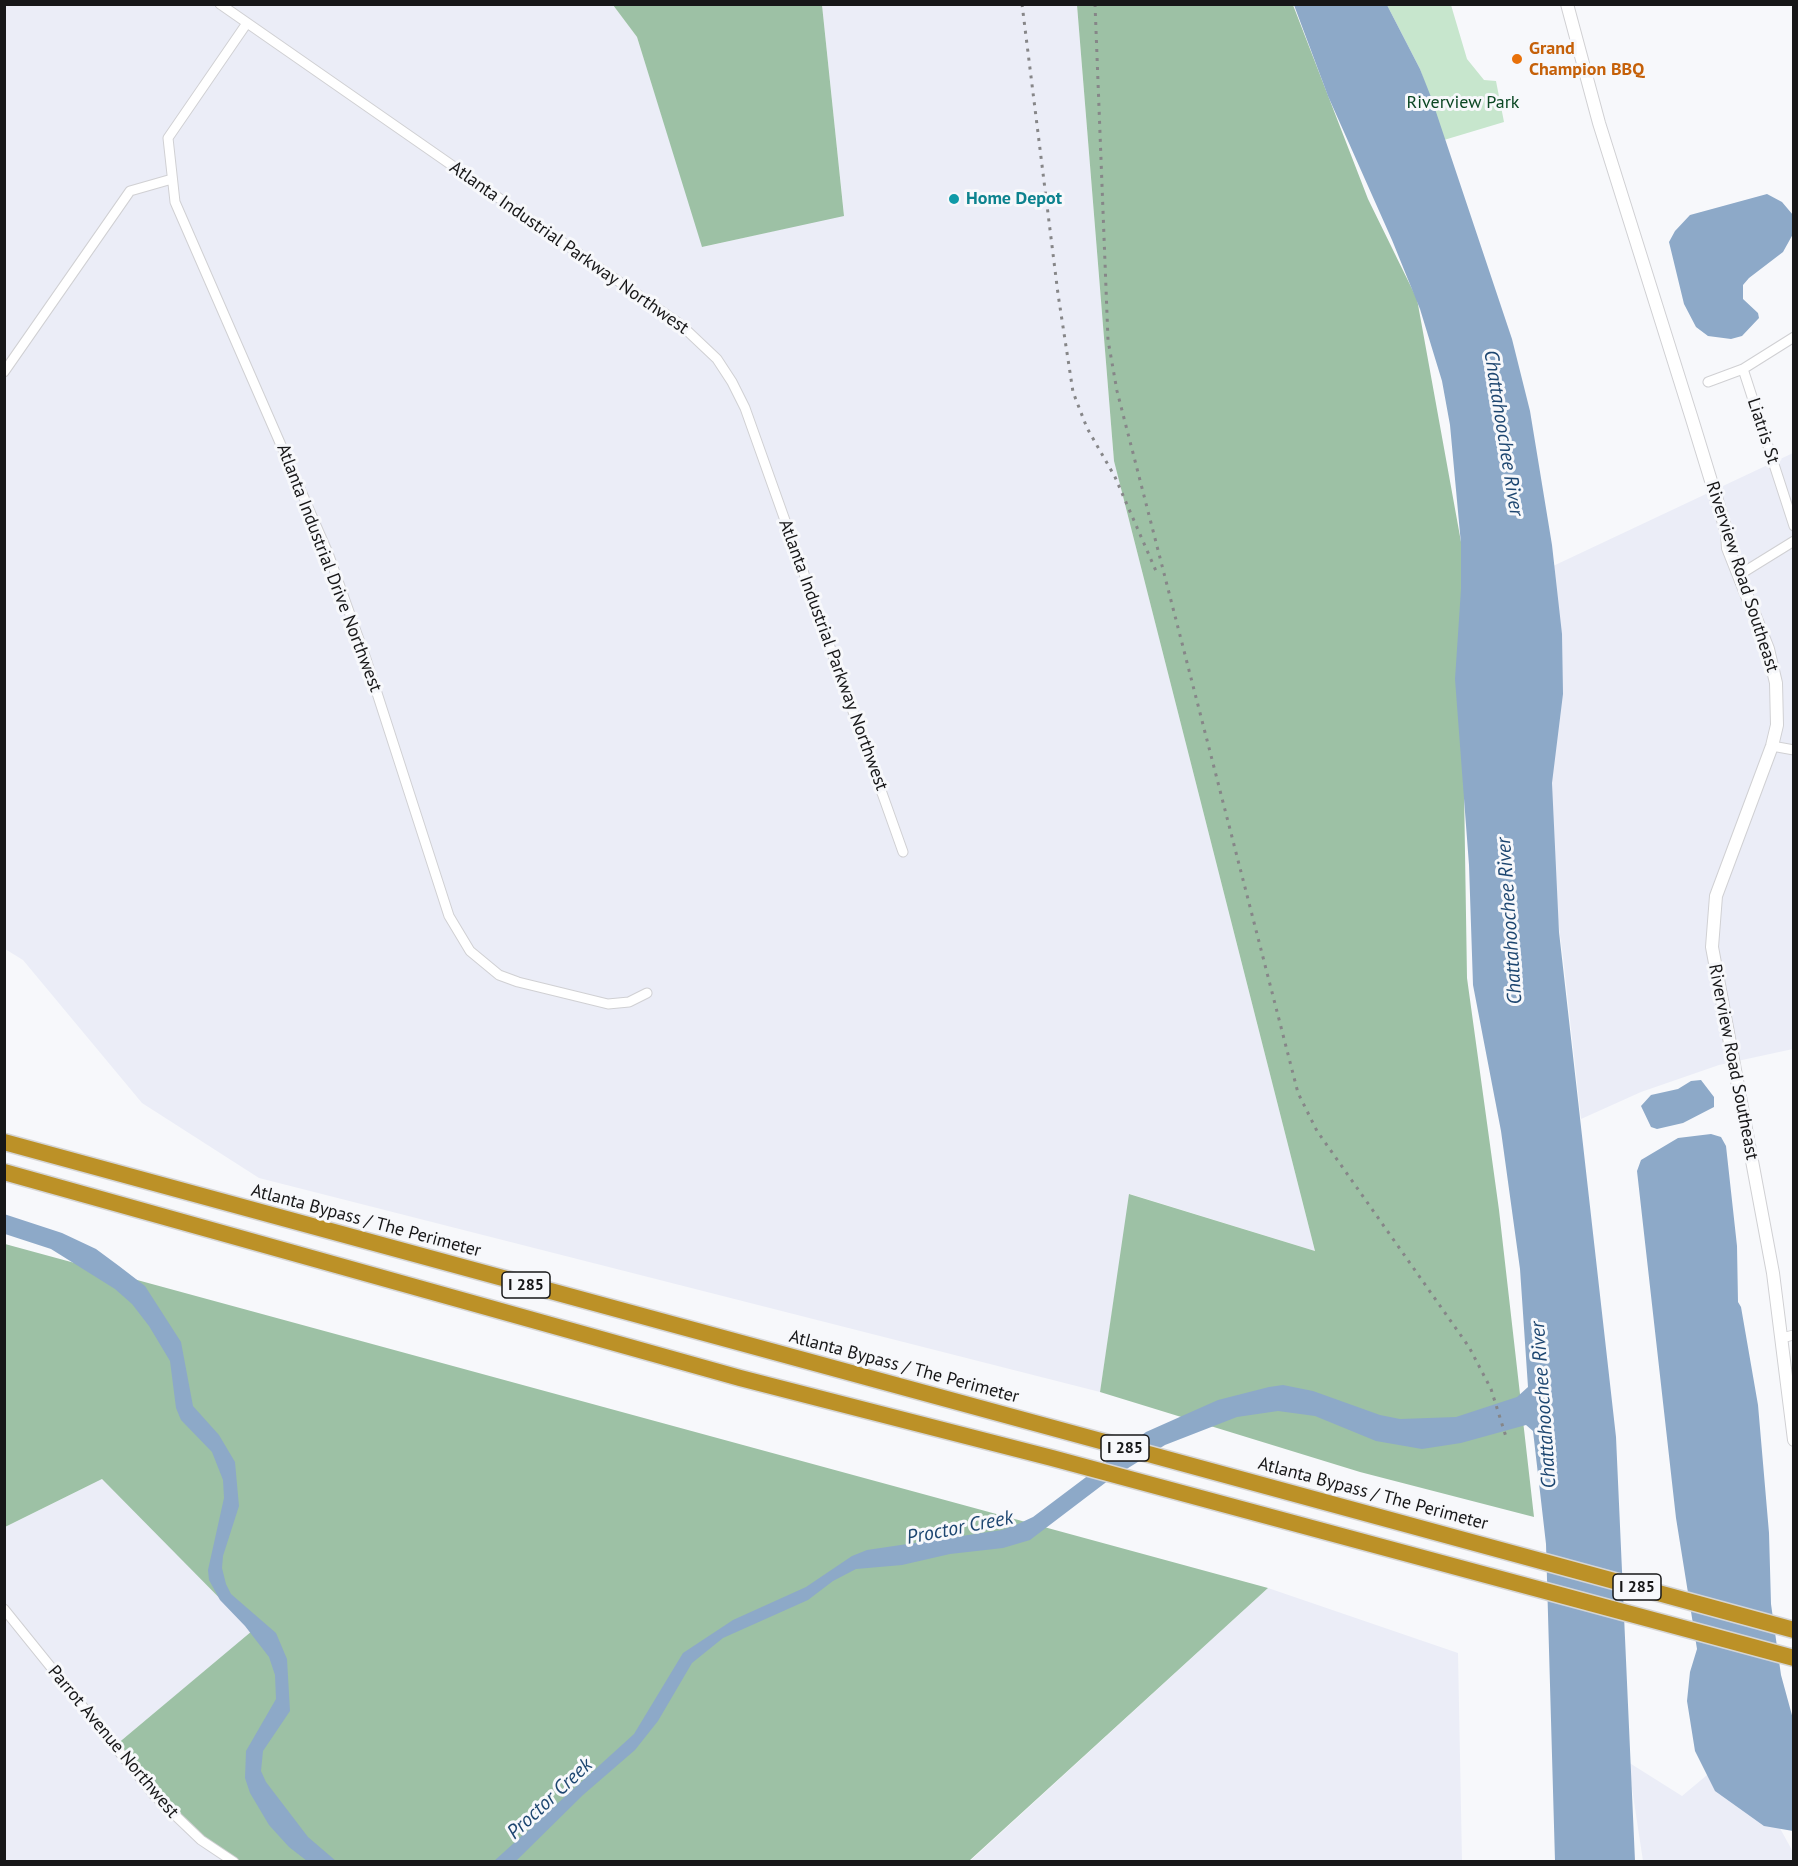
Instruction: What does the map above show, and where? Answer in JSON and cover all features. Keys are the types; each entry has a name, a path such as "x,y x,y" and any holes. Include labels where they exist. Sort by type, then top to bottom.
{"highway":[{"name":"Atlanta Bypass / The Perimeter","path":"4,1142 1794,1630"},
{"name":"I 285","path":"4,1172 740,1378 1173,1491 1794,1658"}],"street":[{"name":"Atlanta Industrial Parkway Northwest","path":"220,4 680,324 717,359 745,408 903,852"},
{"name":"Riverview Road Southeast","path":"1567,4 1599,123 1738,575 1768,649 1776,683 1777,725 1772,746 1716,896 1712,947 1771,1264 1787,1336 1794,1440"},
{"name":"Atlanta Industrial Drive Northwest","path":"247,23 168,138 175,202 287,455 328,554 366,659 449,916 458,936 483,964 518,982 608,1004 629,1002 647,993"},
{"path":"4,372 130,191 172,179"},
{"path":"1708,382 1743,369 1794,337"},
{"name":"Liatris St","path":"1743,369 1794,526"},
{"path":"1738,575 1794,541"},
{"path":"1772,746 1794,750"},
{"name":"Parrot Avenue Northwest","path":"4,1609 154,1795 201,1840 234,1862"}],"shaded area":[{"path":"4,5 613,5 637,37 703,247 844,215 822,5 1077,5 1114,461 1315,1251 1130,1194 1100,1392 259,1178 142,1103 23,960 5,949"},
{"path":"1793,453 1793,1049 1719,1065 1641,1092 1581,1119 1547,841 1551,567"},
{"path":"102,1479 253,1631 110,1750 234,1861 5,1862 5,1527"},
{"path":"1268,1588 1458,1653 1462,1861 969,1862"},
{"path":"1737,1750 1793,1852 1793,1861 1643,1861 1628,1762 1682,1796"}],"green space":[{"path":"613,5 822,5 844,216 702,247 637,37"},
{"path":"1077,5 1293,5 1368,199 1417,299 1465,564 1463,726 1467,978 1499,1210 1534,1517 1360,1472 1100,1392 1129,1194 1315,1251 1114,461"},
{"name":"Riverview Park","path":"1387,5 1451,5 1467,59 1484,80 1496,81 1504,122 1444,140 1420,69"},
{"path":"5,1244 1268,1588 969,1861 234,1862 194,1833 110,1750 252,1631 102,1479 5,1527"}],"water":[{"name":"Chattahoochee River","path":"1294,5 1387,5 1420,69 1431,97 1512,339 1530,411 1552,545 1562,634 1563,694 1552,783 1559,932 1616,1437 1635,1861 1555,1861 1546,1544 1533,1431 1526,1425 1461,1443 1422,1449 1376,1441 1315,1416 1278,1411 1237,1417 1165,1445 1109,1480 1030,1540 1003,1548 950,1554 902,1565 856,1569 833,1581 808,1600 723,1638 692,1663 658,1721 635,1750 583,1795 516,1861 493,1862 634,1734 683,1653 733,1620 806,1587 852,1556 867,1550 1002,1530 1018,1524 1033,1517 1146,1432 1218,1400 1269,1387 1283,1385 1313,1391 1380,1415 1400,1419 1456,1417 1517,1397 1528,1387 1520,1269 1501,1131 1473,985 1469,865 1455,679 1461,589 1461,544 1450,425 1442,381 1420,309 1328,96"},
{"path":"1767,194 1782,202 1793,215 1793,234 1783,252 1743,285 1743,299 1758,313 1759,318 1742,336 1731,339 1708,336 1696,327 1684,304 1669,242 1675,231 1690,215"},
{"path":"1701,1080 1714,1097 1714,1107 1683,1123 1657,1129 1651,1127 1641,1106 1651,1095 1678,1089 1691,1081"},
{"path":"1711,1134 1721,1137 1726,1146 1737,1246 1738,1302 1741,1307 1758,1405 1769,1533 1771,1604 1781,1675 1793,1719 1793,1831 1764,1826 1715,1791 1695,1751 1687,1701 1690,1672 1697,1649 1676,1518 1637,1171 1641,1160 1678,1138"},
{"path":"4,1214 62,1233 96,1249 145,1286 181,1342 193,1406 219,1435 235,1462 239,1506 223,1556 222,1568 226,1584 231,1594 276,1633 287,1659 290,1711 263,1751 261,1771 266,1782 308,1837 336,1861 307,1861 289,1847 269,1825 250,1793 245,1778 246,1751 276,1699 275,1675 269,1657 245,1626 220,1600 209,1580 208,1570 224,1498 223,1480 212,1452 181,1420 176,1408 170,1361 149,1326 132,1304 115,1289 51,1249 5,1234"}],"railway":[{"path":"1022,4 1058,294 1073,392 1087,428 1115,477 1156,571"},
{"path":"1095,4 1108,340 1117,391 1298,1093 1317,1131 1469,1347 1491,1389 1507,1440"}],"place":[{"name":"Grand Champion BBQ","path":"1517,59"},
{"name":"Home Depot","path":"954,199"}],"water label":[{"name":"Proctor Creek","path":"960,1528"},
{"name":"Proctor Creek","path":"550,1799"}]}
